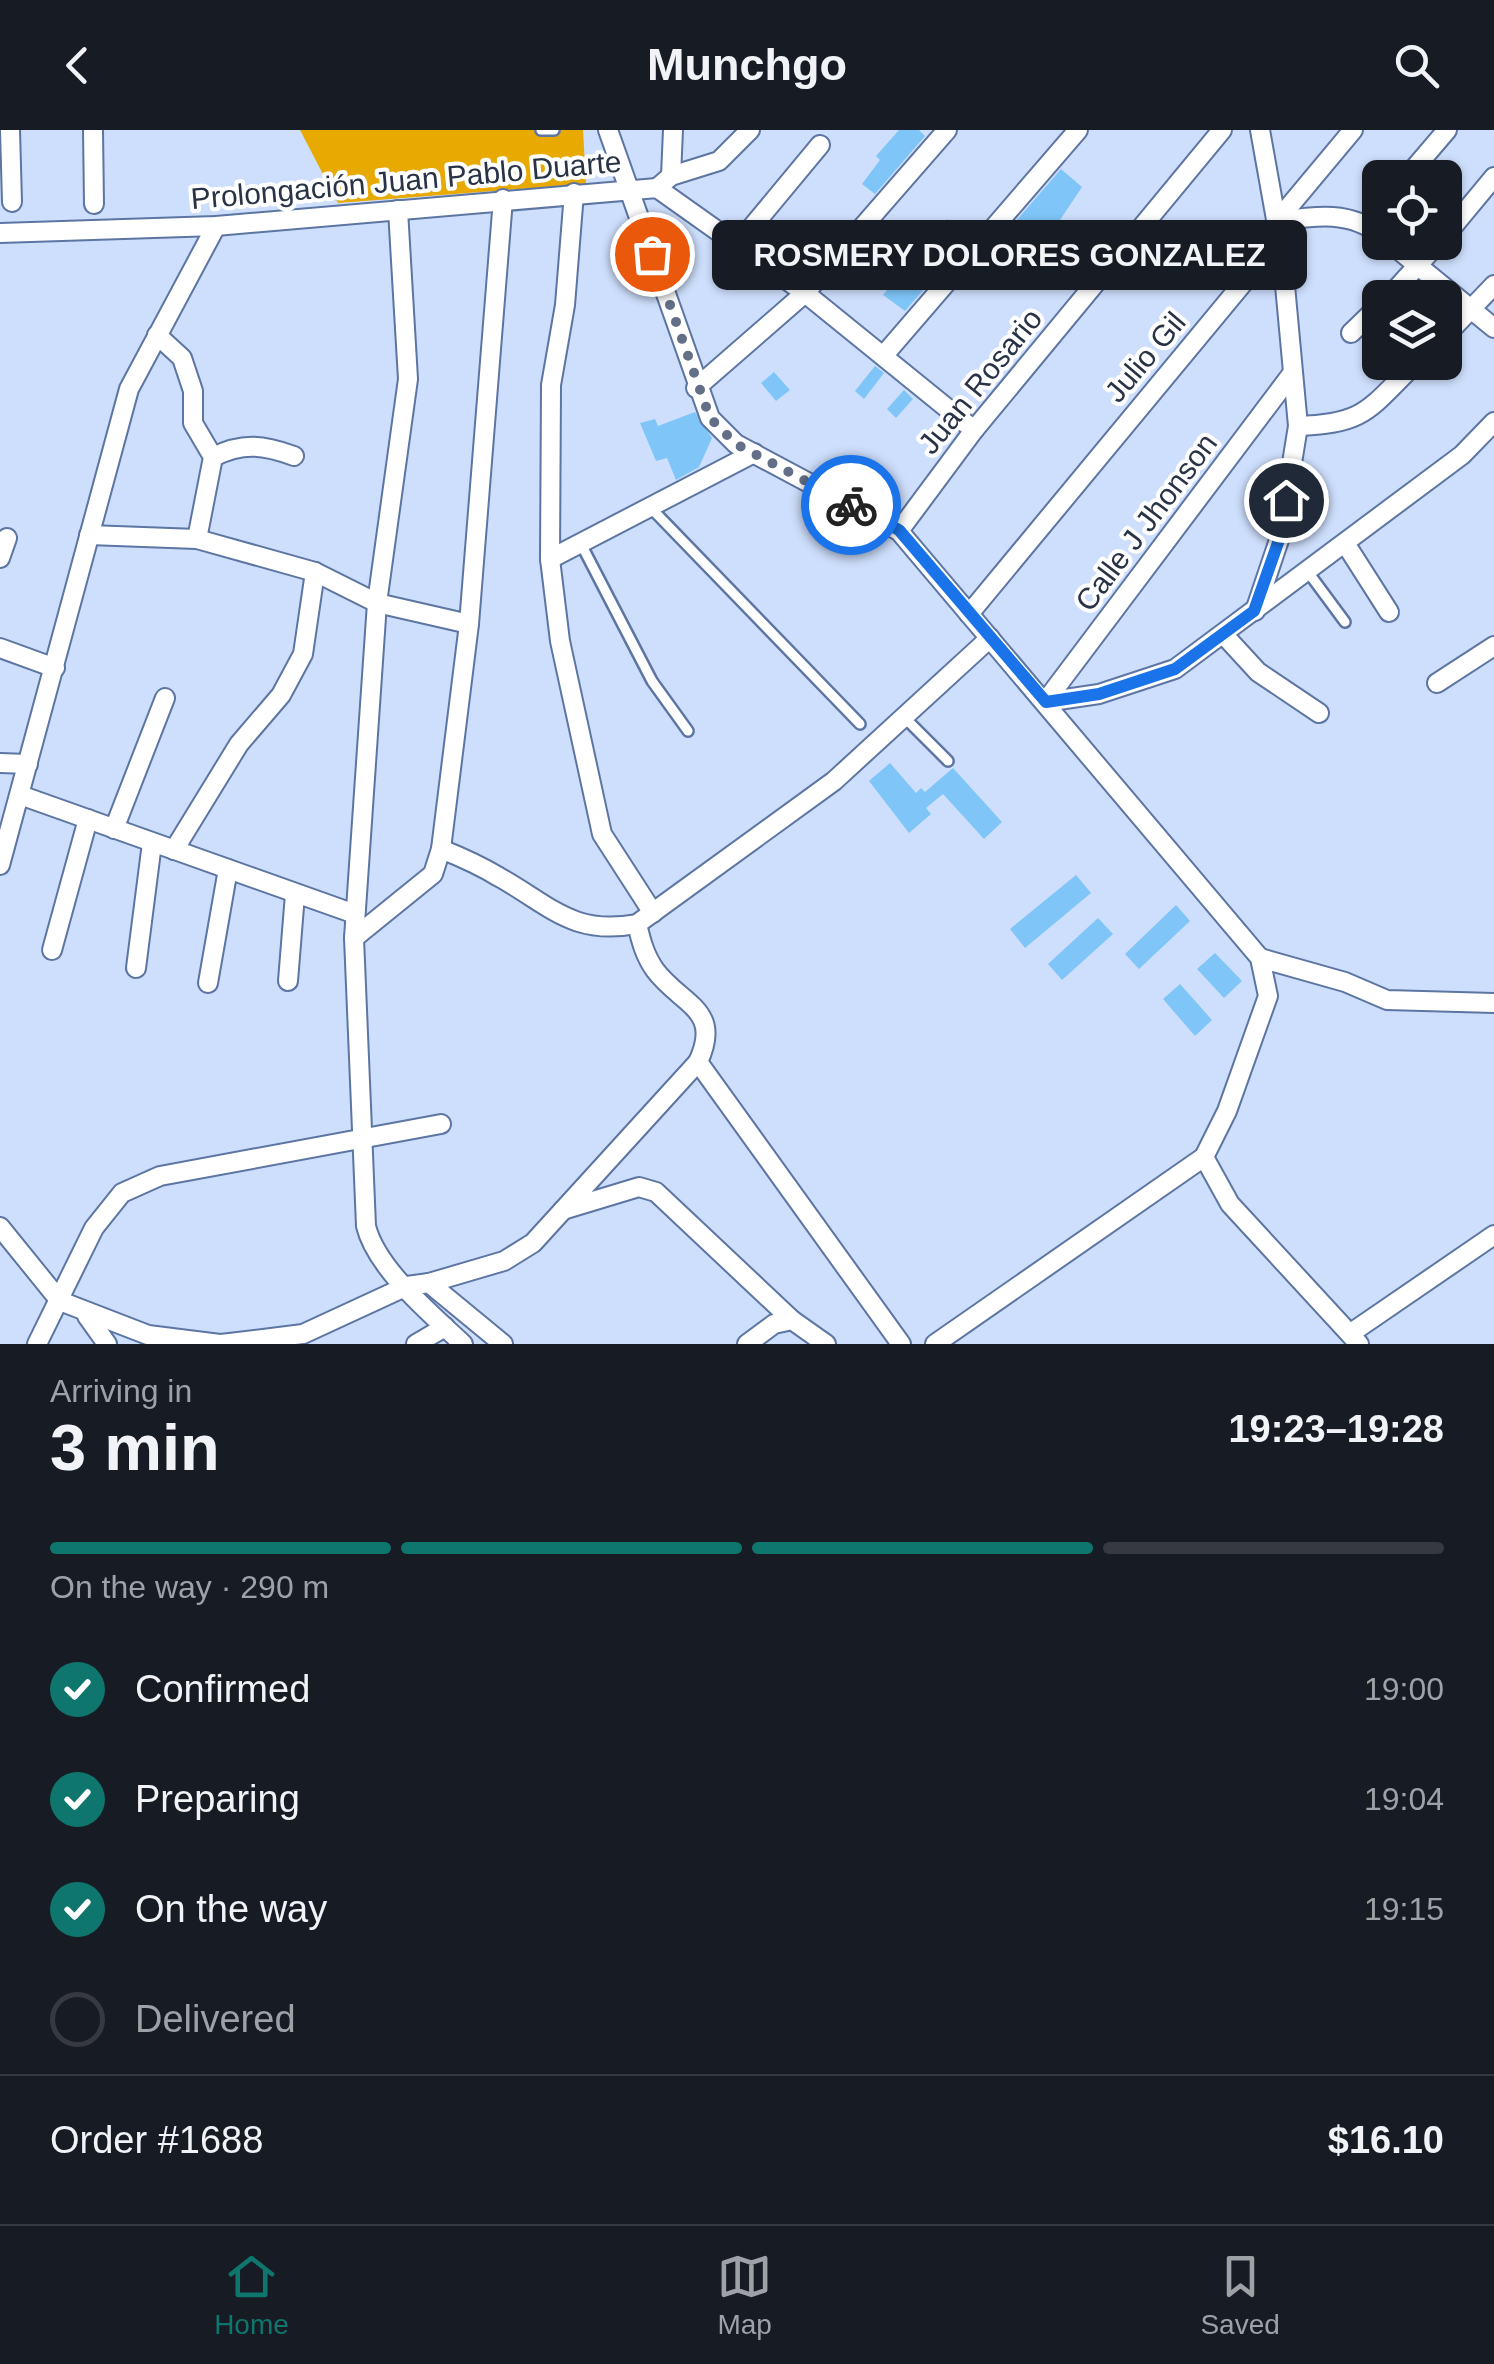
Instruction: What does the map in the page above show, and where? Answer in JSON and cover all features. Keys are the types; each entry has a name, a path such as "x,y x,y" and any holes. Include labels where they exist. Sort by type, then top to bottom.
{"street":[{"path":"10,130 12,202"},
{"path":"94,130 94,204"},
{"path":"608,130 696,388 710,418 736,444 899,530 1260,958 1268,996 1227,1111 1204,1157 935,1344"},
{"path":"664,182 673,130"},
{"path":"664,182 719,160 750,130"},
{"path":"696,388 804,293 947,130"},
{"path":"884,355 1078,130"},
{"name":"Juan Rosario","path":"899,530 974,430 1222,130"},
{"path":"1254,611 1280,537 1298,426 1277,221 1260,130"},
{"name":"Julio Gil","path":"969,614 1258,265 1277,221 1353,130"},
{"path":"1421,160 1446,130"},
{"path":"737,245 820,145"},
{"path":"1462,216 1494,177"},
{"name":"Prolongación Juan Pablo Duarte","path":"0,233 216,226 664,182 737,245 884,355 974,430"},
{"path":"0,1227 60,1301 86,1313 148,1335 220,1344 277,1341 302,1334 407,1286 504,1262 533,1244 698,1062 708,1034 702,1016 657,972 644,951 645,919 602,834 560,641 550,560 551,385 564,305 574,192"},
{"path":"354,938 414,894 433,874 441,849 469,624 503,199"},
{"path":"398,210 408,379 377,603 354,938 363,1136 370,1244 462,1344"},
{"path":"1277,221 1344,217 1362,225"},
{"path":"0,865 7,821 20,795 128,390 216,226"},
{"path":"1411,260 1494,328"},
{"path":"1406,280 1425,260"},
{"path":"1462,320 1494,285"},
{"path":"1351,334 1362,323"},
{"path":"157,335 182,358 193,391 193,423 213,457 198,540"},
{"name":"Calle J Jhonson","path":"1046,702 1291,375"},
{"path":"1298,426 1344,424 1358,418 1398,380"},
{"path":"1046,702 1099,694 1175,669 1462,455 1494,422"},
{"path":"213,457 235,446 265,446 294,456"},
{"path":"550,560 754,453"},
{"path":"89,535 198,540 315,572 377,603 469,624"},
{"path":"0,558 7,538"},
{"path":"1346,543 1390,612"},
{"path":"174,850 239,744 281,695 303,654 315,572"},
{"path":"1224,635 1258,672 1319,713"},
{"path":"441,849 501,877 582,926 611,929 645,919 834,781 990,638"},
{"path":"1437,683 1494,646"},
{"path":"0,648 55,668"},
{"path":"114,829 164,698"},
{"path":"0,763 28,764"},
{"path":"20,795 355,914"},
{"path":"52,950 88,820"},
{"path":"136,968 152,842"},
{"path":"208,983 228,869"},
{"path":"288,981 296,894"},
{"path":"1260,958 1345,982 1387,1000 1494,1003"},
{"path":"698,1062 901,1344"},
{"path":"37,1344 94,1228 122,1193 160,1176 441,1124"},
{"path":"1204,1157 1230,1204 1355,1339 1494,1234"},
{"path":"563,1210 639,1188 656,1192 792,1320 826,1344"},
{"path":"429,1282 503,1344"},
{"path":"86,1313 107,1344"},
{"path":"748,1344 774,1324 792,1320"},
{"path":"416,1344 445,1327"}],"lane":[{"path":"541,130 554,130"},
{"path":"650,507 860,724"},
{"path":"581,544 652,681 688,730"},
{"path":"1308,572 1345,622"},
{"path":"904,717 948,760"}],"shaded area":[{"path":"300,130 583,130 586,184 338,203"}],"building":[{"path":"899,130 919,130 925,136 875,194 862,184 880,160 876,156"},
{"path":"1061,169 1082,187 1052,232 1018,265 1022,268 1009,284 988,266 1002,249 996,244"},
{"path":"947,219 969,237 905,311 883,295"},
{"path":"875,366 884,373 864,399 855,391"},
{"path":"774,372 790,390 776,401 761,383"},
{"path":"904,390 913,399 896,418 887,409"},
{"path":"695,412 712,438 699,467 676,480 667,458 656,461 640,423 655,419 658,426"},
{"path":"890,763 916,793 921,788 925,792 953,768 1002,822 984,839 943,794 926,808 931,814 909,833 869,781"},
{"path":"1076,875 1091,893 1025,948 1010,929"},
{"path":"1176,905 1190,921 1139,969 1125,954"},
{"path":"1098,918 1113,934 1062,980 1048,964"},
{"path":"1215,953 1242,981 1224,998 1197,969"},
{"path":"1180,984 1212,1020 1195,1036 1163,999"}],"way so far":[{"path":"652,254 696,388 710,418 736,444 851,505"}],"place":[{"name":"ROSMERY DOLORES GONZALEZ","path":"652,254"}],"route":[{"path":"851,505 899,530 1046,702 1099,694 1175,669 1254,611 1280,537 1286,500"}]}
